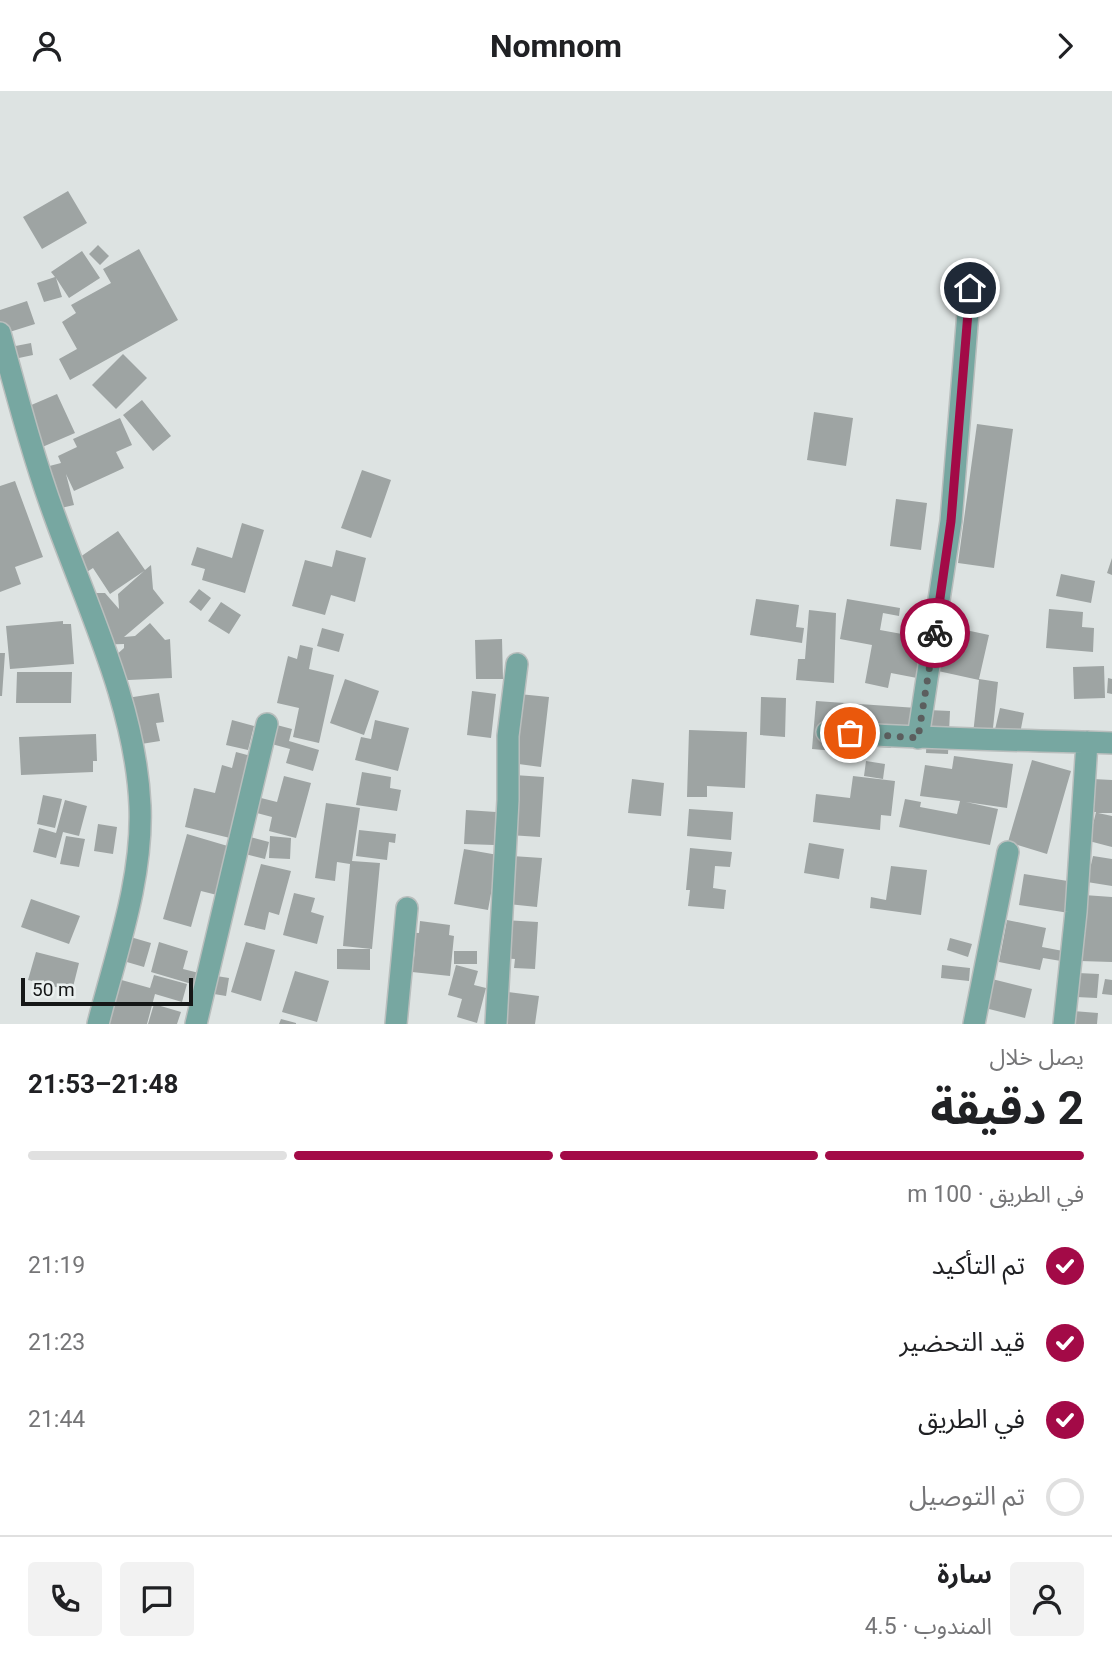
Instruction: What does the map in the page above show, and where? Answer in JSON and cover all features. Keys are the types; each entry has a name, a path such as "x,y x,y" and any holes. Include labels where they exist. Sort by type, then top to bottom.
{"street":[{"path":"918,738 951,521 970,288"},
{"path":"0,334 48,499 129,721 137,759 140,808 133,886 98,1024"},
{"path":"496,1024 508,800 508,736 517,664"},
{"path":"196,1024 267,724"},
{"path":"827,732 918,738 1112,743"},
{"path":"1064,1024 1076,912 1087,742"},
{"path":"974,1024 1008,852"},
{"path":"396,1024 407,908"}],"building":[{"path":"68,191 87,223 42,249 23,217"},
{"path":"98,245 109,256 100,265 89,254"},
{"path":"139,249 178,320 70,380 59,359 77,349 62,322 76,313 71,305 111,283 103,269"},
{"path":"82,251 100,278 69,298 56,278 62,297 44,302 37,283 55,277 51,272"},
{"path":"27,301 35,324 0,335 0,310"},
{"path":"31,343 33,355 0,362 0,349"},
{"path":"123,354 147,378 116,409 92,385"},
{"path":"57,394 75,433 40,448 22,409"},
{"path":"142,400 171,436 153,451 123,415"},
{"path":"814,412 853,418 846,466 807,460"},
{"path":"120,418 132,445 116,452 124,468 74,491 66,474 74,505 44,512 34,470 61,463 58,456 77,447 73,439"},
{"path":"977,424 1013,429 994,568 958,563"},
{"path":"362,470 391,480 371,538 341,528"},
{"path":"15,481 43,557 15,567 21,584 0,592 0,486"},
{"path":"896,499 927,503 921,550 890,546"},
{"path":"242,523 264,530 245,593 202,580 205,569 191,565 197,547 232,558"},
{"path":"118,531 145,570 151,565 153,589 164,603 124,637 135,636 150,623 165,640 170,639 172,678 107,681 106,664 124,648 124,644 91,645 88,593 105,593 119,609 118,594 144,571 110,594 93,568 73,581 64,568"},
{"path":"336,550 366,558 355,602 331,595 325,615 292,606 305,560 332,567"},
{"path":"1112,558 1112,575 1107,573"},
{"path":"1061,574 1095,581 1091,603 1056,596"},
{"path":"199,589 211,598 201,611 189,602"},
{"path":"756,599 799,605 796,627 804,628 802,643 750,635"},
{"path":"847,599 900,608 899,616 883,613 880,630 902,634 903,624 926,628 917,678 891,673 888,688 865,683 872,645 840,639"},
{"path":"221,602 241,615 229,634 208,621"},
{"path":"1049,609 1083,612 1082,627 1094,628 1093,652 1046,648"},
{"path":"809,610 836,613 834,683 796,680 798,659 805,659"},
{"path":"63,621 63,624 71,624 74,664 10,669 6,626"},
{"path":"947,626 989,635 979,679 998,682 992,737 973,734 979,680 938,671"},
{"path":"322,628 344,634 339,652 317,646"},
{"path":"502,639 503,679 476,679 475,640"},
{"path":"300,645 313,648 309,669 334,675 319,743 293,737 299,708 277,703 288,656 297,659"},
{"path":"0,653 5,653 2,696 0,696"},
{"path":"1104,666 1105,698 1074,699 1073,667"},
{"path":"17,672 72,672 71,703 16,703"},
{"path":"1108,678 1112,679 1112,694 1107,693"},
{"path":"345,679 379,691 364,735 330,723"},
{"path":"472,691 496,694 491,738 467,735"},
{"path":"159,693 164,722 156,723 160,741 135,745 127,698"},
{"path":"519,694 549,697 541,767 511,763"},
{"path":"761,697 786,698 785,737 760,735"},
{"path":"816,701 917,708 915,739 892,737 891,748 836,744 835,751 812,749"},
{"path":"1000,708 1024,713 1018,744 993,738"},
{"path":"928,710 950,711 948,754 926,753"},
{"path":"232,720 254,726 248,750 226,745"},
{"path":"375,720 409,728 398,771 355,760 361,737 371,739"},
{"path":"273,724 292,729 289,741 319,750 313,771 286,763 290,749 268,743"},
{"path":"689,730 747,732 745,788 707,786 707,797 687,797"},
{"path":"96,734 97,761 93,761 93,772 21,775 19,737"},
{"path":"236,752 251,756 230,838 185,827 194,788 215,793 222,765 232,768"},
{"path":"954,756 1013,764 1007,808 966,802 998,809 990,845 899,827 905,799 921,802 920,807 957,814 960,801 920,796 925,765 952,769"},
{"path":"1032,760 1071,771 1047,854 1008,842"},
{"path":"866,761 885,764 883,779 864,776"},
{"path":"362,772 391,777 390,788 401,790 397,811 356,805"},
{"path":"514,775 544,777 540,837 509,835"},
{"path":"284,776 311,783 296,838 269,831 272,817 253,812 257,797 277,802"},
{"path":"853,776 895,781 891,816 881,815 880,830 813,822 816,794 850,798"},
{"path":"632,779 664,783 661,816 628,813"},
{"path":"1093,779 1112,780 1112,813 1098,813 1112,816 1112,847 1089,841 1096,812 1091,812"},
{"path":"43,795 62,799 55,828 37,824"},
{"path":"65,800 87,806 79,836 63,832 56,858 33,852 39,828 56,833"},
{"path":"326,803 360,808 352,861 380,863 372,949 343,946 350,864 337,862 335,881 315,878"},
{"path":"689,809 733,812 731,840 687,836"},
{"path":"466,810 496,812 494,845 464,844"},
{"path":"98,824 117,827 113,854 94,851"},
{"path":"359,830 396,834 395,843 389,842 387,860 356,856"},
{"path":"187,834 231,847 217,895 201,891 191,927 163,919"},
{"path":"66,836 85,839 79,867 60,864"},
{"path":"270,836 291,838 290,859 269,858"},
{"path":"250,837 269,842 265,859 245,854"},
{"path":"809,843 844,849 839,879 804,873"},
{"path":"690,848 732,852 730,867 715,866 713,888 726,890 724,909 688,906 690,890 686,890"},
{"path":"464,849 498,855 488,910 454,904"},
{"path":"512,856 542,858 537,907 507,904"},
{"path":"1093,856 1112,859 1112,886 1087,882"},
{"path":"261,864 291,871 279,915 269,912 265,930 244,925"},
{"path":"891,866 927,870 921,915 870,908 871,897 886,900"},
{"path":"1024,874 1074,882 1069,913 1019,905"},
{"path":"294,893 315,898 311,912 324,916 317,944 283,935"},
{"path":"1084,895 1112,897 1112,962 1080,961"},
{"path":"31,899 80,916 69,944 21,927"},
{"path":"502,920 538,922 535,969 514,968 515,959 499,958"},
{"path":"1007,920 1046,928 1042,947 1063,951 1061,961 1043,958 1040,970 999,962"},
{"path":"420,921 450,925 449,935 454,936 450,976 412,972 415,950 401,948 403,932 419,933"},
{"path":"127,936 151,943 144,967 120,960"},
{"path":"950,938 972,944 968,957 947,950"},
{"path":"159,942 188,951 183,969 199,973 195,985 151,972"},
{"path":"246,942 275,950 261,1001 231,992"},
{"path":"337,949 370,949 370,970 337,969"},
{"path":"454,951 477,951 477,964 454,964"},
{"path":"36,952 79,963 72,991 28,980"},
{"path":"456,965 478,971 474,985 486,988 477,1023 457,1017 462,999 448,995"},
{"path":"942,965 970,968 969,981 941,978"},
{"path":"295,971 329,981 317,1022 282,1012"},
{"path":"1078,973 1099,974 1097,998 1076,997"},
{"path":"154,975 187,984 182,1002 155,994 147,1024 106,1024 118,979 150,988"},
{"path":"210,975 229,978 226,996 208,993"},
{"path":"988,978 1032,989 1025,1018 981,1007"},
{"path":"1105,979 1112,980 1112,995 1102,994"},
{"path":"508,992 539,996 535,1024 497,1024"},
{"path":"154,1004 181,1012 177,1024 148,1024"},
{"path":"1073,1011 1098,1013 1097,1024 1071,1024"},
{"path":"281,1019 296,1023 296,1024 279,1024"}],"way so far":[{"path":"850,733 918,738 935,633"}],"route":[{"path":"935,633 951,521 970,288"}]}
